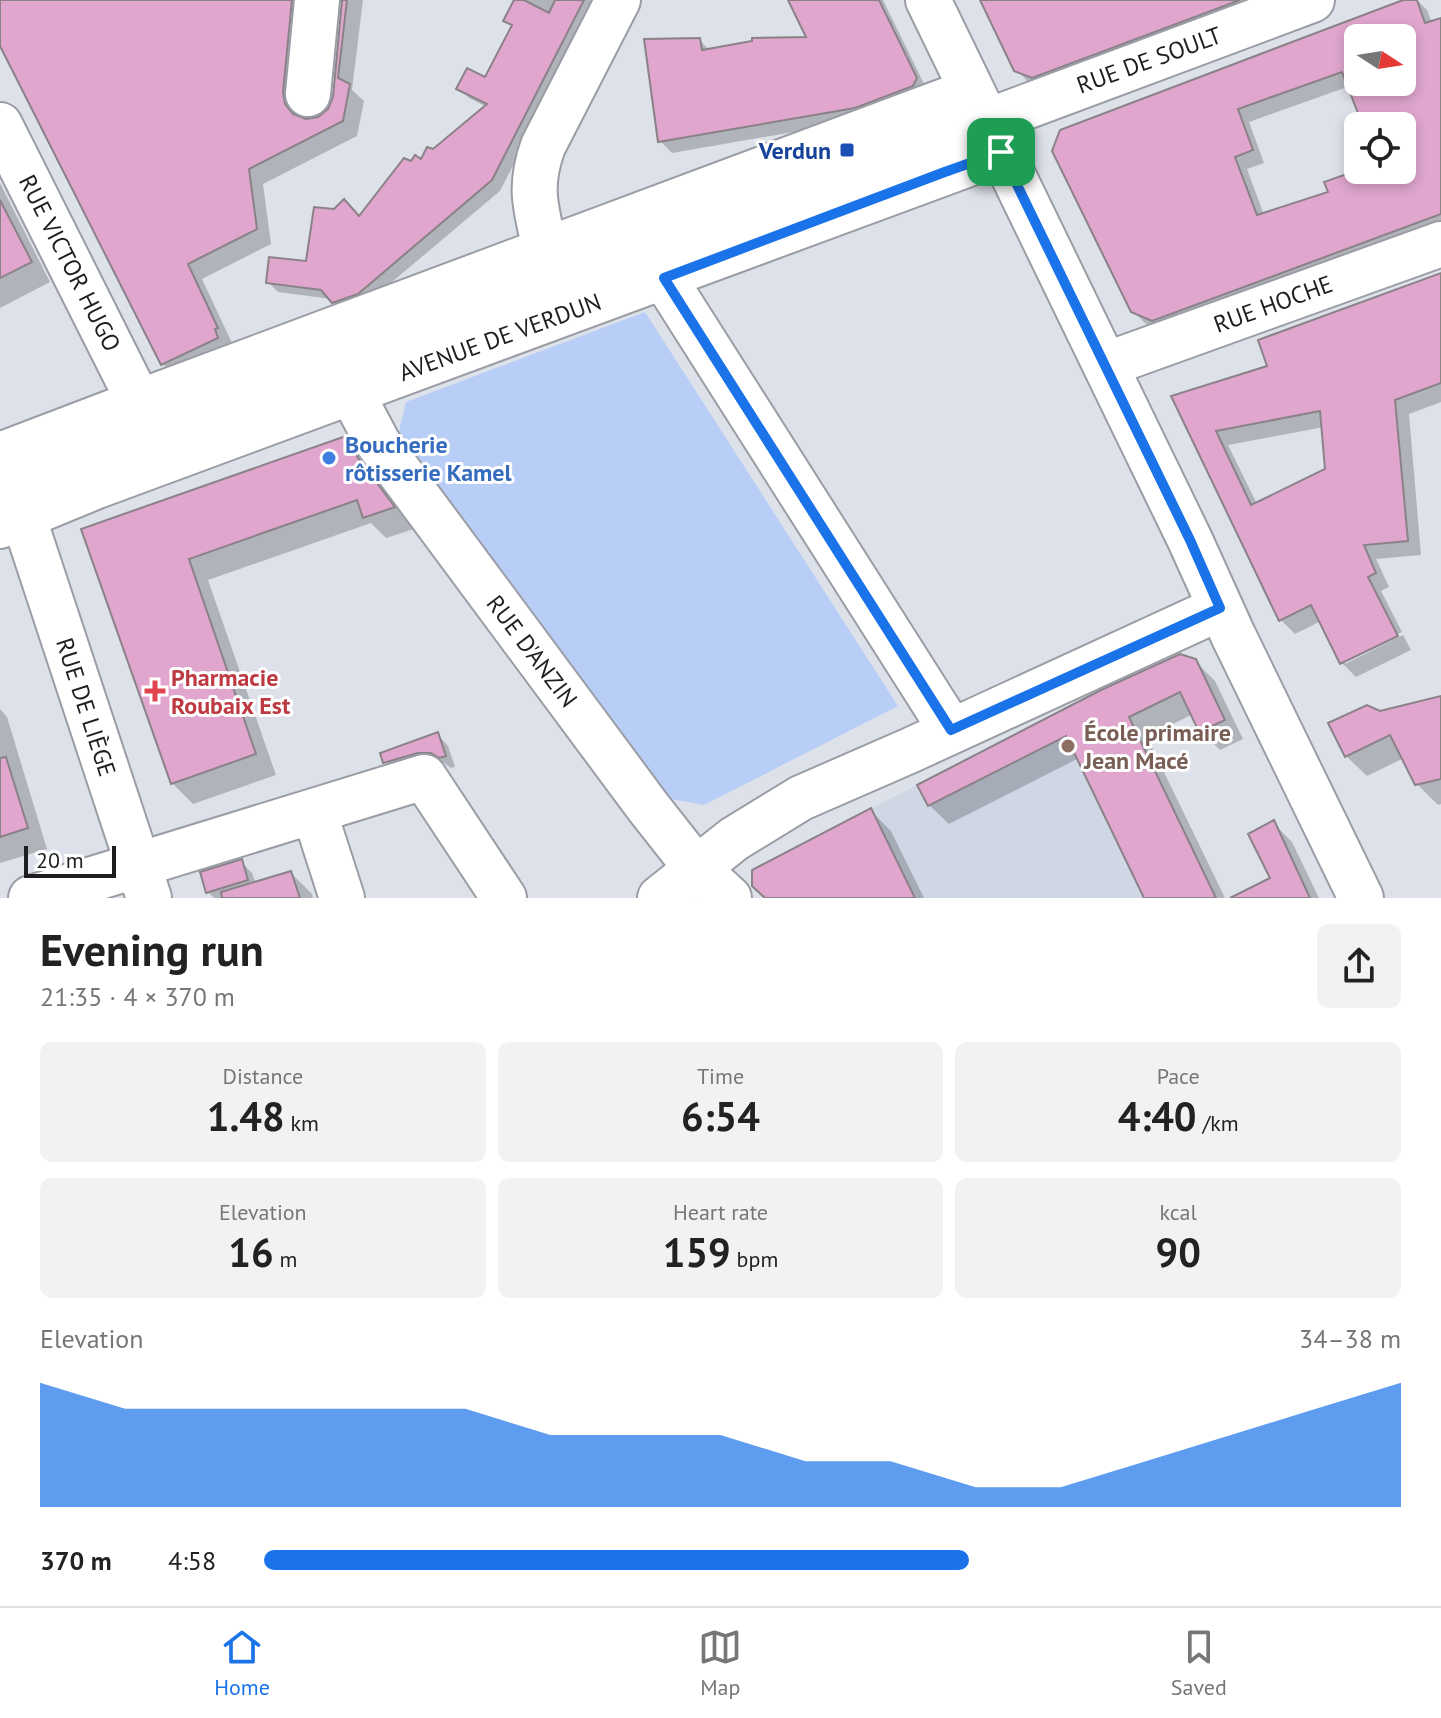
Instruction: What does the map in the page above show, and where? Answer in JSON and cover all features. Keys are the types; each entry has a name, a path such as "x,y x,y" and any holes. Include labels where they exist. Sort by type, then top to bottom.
{"street":[{"path":"308,94 317,0"},
{"path":"545,249 533,187 535,168 543,146 618,0"},
{"path":"928,0 1361,898"},
{"name":"RUE DE SOULT","path":"986,121 1312,0"},
{"path":"0,455 545,249 986,121"},
{"path":"8,511 986,121"},
{"name":"AVENUE DE VERDUN","path":"8,511 97,486 173,459 942,173 986,121"},
{"name":"RUE VICTOR HUGO","path":"0,125 139,402"},
{"name":"RUE HOCHE","path":"1105,365 1441,244"},
{"path":"664,278 951,730"},
{"name":"RUE D'ANZIN","path":"351,392 378,443 648,807 696,868 729,898"},
{"name":"RUE DE LIÈGE","path":"8,511 144,881"},
{"path":"660,898 734,839 801,798 1220,608"},
{"path":"31,898 144,881 314,811 424,777 504,898"},
{"path":"314,811 342,898"}],"shaded area":[{"path":"645,312 898,706 704,805 666,798 399,431 406,402"},
{"name":"École primaire Jean Macé","path":"1113,684 1216,898 915,898 872,808"}],"building":[{"path":"0,0 292,0 283,92 285,104 293,114 306,119 318,117 328,109 333,97 342,0 347,0 338,78 350,84 343,121 249,169 257,229 188,264 218,328 215,329 218,338 161,365 0,46"},
{"path":"514,0 524,0 549,13 555,0 584,0 492,180 358,294 332,303 321,290 266,283 269,257 306,261 314,207 334,209 344,199 359,216 404,158 411,161 415,155 421,159 427,147 433,149 487,104 456,89 467,68 485,77 512,25 503,21"},
{"path":"788,0 879,0 917,78 913,86 855,108 658,142 644,39 700,38 702,50 752,41 752,38 806,37"},
{"path":"980,0 1240,0 1032,78 1014,71"},
{"path":"1403,0 1417,0 1425,23 1441,18 1441,214 1152,321 1131,312 1052,151 1060,130","holes":["1344,24 1416,24 1416,96 1351,96 1358,112 1416,112 1416,184 1344,184 1344,175 1324,182 1328,192 1257,215 1235,157 1253,150 1238,109 1342,72 1344,77"]},
{"path":"0,200 32,262 0,278"},
{"path":"1441,273 1441,383 1395,400 1408,541 1364,545 1376,573 1368,577 1398,636 1340,664 1311,605 1279,621 1171,396 1267,366 1258,340","holes":["1320,411 1325,469 1251,505 1216,431"]},
{"path":"346,436 358,458 395,507 363,518 357,500 189,559 256,754 171,784 81,529"},
{"path":"1180,654 1196,659 1225,720 1199,732 1180,692 1129,717 1216,898 1144,898 1066,736 928,806 917,785 1101,690"},
{"path":"1441,696 1441,779 1415,785 1390,735 1345,757 1328,723 1367,705 1380,711"},
{"path":"438,732 446,756 439,758 431,753 418,753 383,763 380,753"},
{"path":"6,757 28,828 0,837 0,758"},
{"path":"871,808 915,898 765,898 752,886 752,870"},
{"path":"1274,820 1310,898 1230,898 1270,878 1248,834"},
{"path":"242,859 248,880 206,893 200,872"},
{"path":"291,871 300,898 222,898 221,892"}],"place":[{"name":"Verdun","path":"847,150"},
{"name":"Boucherie rôtisserie Kamel","path":"329,458"},
{"name":"Pharmacie Roubaix Est","path":"155,691"},
{"name":"École primaire Jean Macé","path":"1068,746"}],"route":[{"path":"1001,152 1220,608 951,730 664,278 1001,152"}]}
